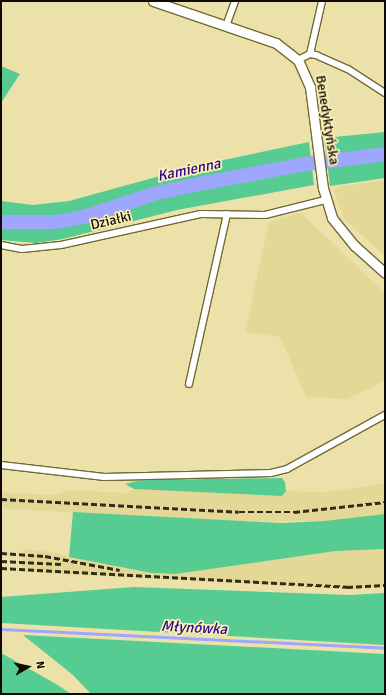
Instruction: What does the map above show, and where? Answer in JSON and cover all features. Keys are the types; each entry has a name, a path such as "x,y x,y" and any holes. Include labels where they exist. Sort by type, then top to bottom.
{"street":[{"name":"Benedyktyńska","path":"153,1 276,43 298,60 310,87 325,200 332,218 342,233 385,273"},
{"path":"226,26 235,1"},
{"path":"310,54 322,1"},
{"path":"298,60 310,54 348,69 385,93"},
{"name":"Działki","path":"1,245 22,249 61,245 168,220 201,214 265,215 325,200"},
{"path":"189,382 227,214"},
{"path":"1,465 38,467 91,476 122,478 272,473 287,468 385,415"}],"shaded area":[{"path":"385,180 385,256 344,219 334,190 341,186"},
{"path":"301,213 385,293 385,381 347,399 306,397 280,337 245,332 269,222"},
{"path":"385,483 385,514 324,521 199,521 1,508 1,492 53,495 69,490 125,493 134,489 282,496 286,491 327,492"},
{"path":"23,549 50,552 164,575 336,551 385,549 385,587 355,589 22,572"}],"green space":[{"path":"1,66 20,74 1,103"},
{"path":"385,132 385,178 330,186 324,138"},
{"path":"309,142 314,185 177,210 63,239 36,243 1,240 1,201 33,205 69,201 200,165"},
{"path":"282,478 285,482 286,491 282,496 134,489 125,484 141,480"},
{"path":"73,512 281,523 324,521 385,514 385,549 336,551 175,574 152,573 69,557"},
{"path":"134,587 349,595 385,593 385,645 1,623 1,597"},
{"path":"23,635 385,654 385,694 91,694 73,675"},
{"path":"1,653 56,684 71,694 1,694"}],"waterway":[{"name":"Kamienna","path":"1,222 57,222 87,216 157,193 199,184 306,164 385,154"},
{"name":"Młynówka","path":"1,629 385,648"}],"railway":[{"path":"1,499 239,512 294,512 385,502"},
{"path":"1,553 45,556 120,570"},
{"path":"1,561 61,564"},
{"path":"1,568 347,587 385,585"}]}
